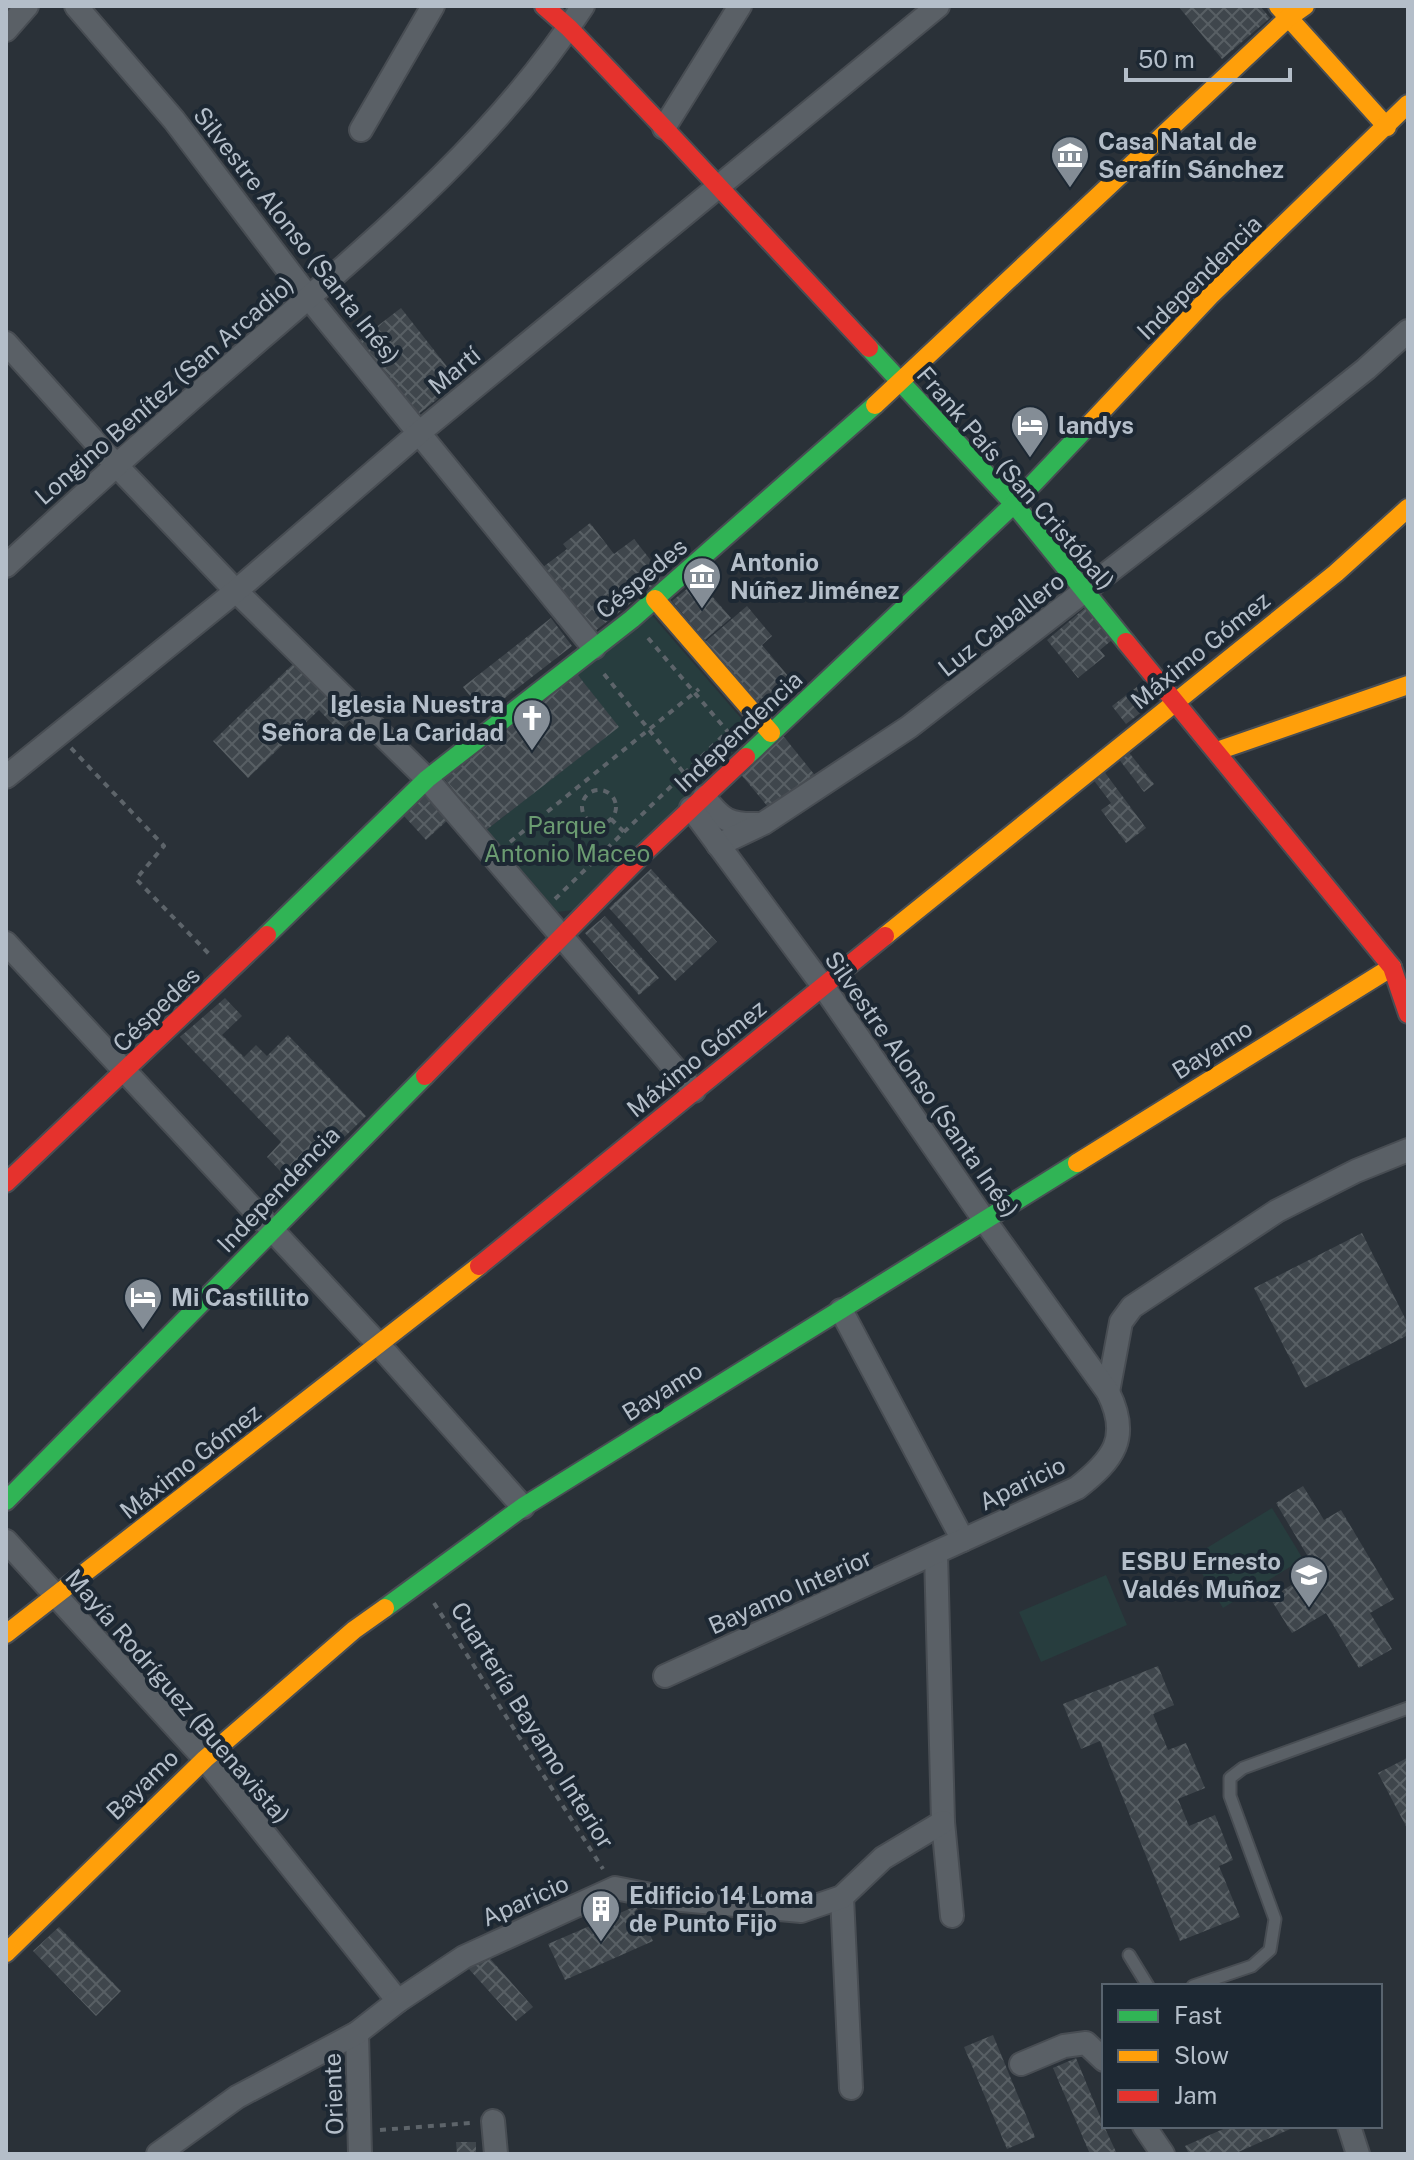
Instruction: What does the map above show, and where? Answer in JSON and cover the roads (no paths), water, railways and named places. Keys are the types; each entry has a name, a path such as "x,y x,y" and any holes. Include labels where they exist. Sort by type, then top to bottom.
{"street":[{"path":"6,30 27,6"},
{"name":"Silvestre Alonso (Santa Inés)","path":"76,6 174,120 309,298 420,432 590,651"},
{"path":"361,130 433,6"},
{"name":"Frank País (San Cristóbal)","path":"544,6 664,128 1014,504 1217,751 1400,962 1408,1014"},
{"name":"Longino Benítez (San Arcadio)","path":"6,566 115,464 309,298 443,176 511,106 583,6"},
{"path":"664,128 740,6"},
{"name":"Martí","path":"6,777 236,591 420,432 938,6"},
{"name":"Céspedes","path":"6,1183 228,974 427,779 655,599 900,383 1283,12 1305,6"},
{"path":"1283,12 1387,127"},
{"name":"Independencia","path":"6,1501 562,934 1014,504 1210,296 1408,104"},
{"name":"Luz Caballero","path":"718,845 764,823 909,727 1085,592 1366,369 1408,331"},
{"path":"6,343 236,591 427,779 694,1091"},
{"name":"Máximo Gómez","path":"6,1634 526,1230 823,986 1336,573 1408,508"},
{"path":"655,599 771,733"},
{"path":"1217,751 1408,685"},
{"path":"697,803 737,825 764,823"},
{"name":"Silvestre Alonso (Santa Inés)","path":"697,803 718,845 823,986 985,1221 1108,1392"},
{"path":"6,943 379,1345 523,1507"},
{"name":"Bayamo","path":"6,1953 205,1759 354,1630 523,1507 1400,962"},
{"name":"Aparicio","path":"936,1553 1077,1488 1103,1468 1115,1448 1118,1422 1108,1392 1121,1322 1132,1307 1277,1211 1356,1171 1408,1150"},
{"path":"841,1310 963,1540"},
{"name":"Mayía Rodríguez (Buenavista)","path":"6,1541 205,1759 398,2001"},
{"path":"936,1553 943,1822 952,1916"},
{"name":"Bayamo Interior","path":"665,1676 936,1553"},
{"path":"851,2088 842,1897 883,1858 943,1822"},
{"name":"Aparicio","path":"158,2154 237,2097 357,2033 464,1957 615,1888 671,1899 801,1911 842,1897"},
{"name":"Oriente","path":"357,2033 360,2154"},
{"path":"1021,2064 1064,2046 1086,2043 1102,2058"},
{"path":"493,2121 496,2154"},
{"path":"1145,2128 1163,2154"},
{"path":"1350,2128 1358,2154"}],"lane":[{"path":"1199,1984 1252,1966 1270,1950 1275,1919 1230,1796 1230,1778 1243,1768 1408,1708"},
{"path":"1129,1955 1147,1984"}],"place":[{"name":"Casa Natal de Serafín Sánchez","path":"1070,189"},
{"name":"landys","path":"1030,459"},
{"name":"Antonio Núñez Jiménez","path":"702,610"},
{"name":"Iglesia Nuestra Señora de La Caridad","path":"532,752"},
{"name":"Mi Castillito","path":"143,1331"},
{"name":"ESBU Ernesto Valdés Muñoz","path":"1309,1609"},
{"name":"Edificio 14 Loma de Punto Fijo","path":"601,1943"}],"park label":[{"name":"Parque Antonio Maceo","path":"567,839"}]}
